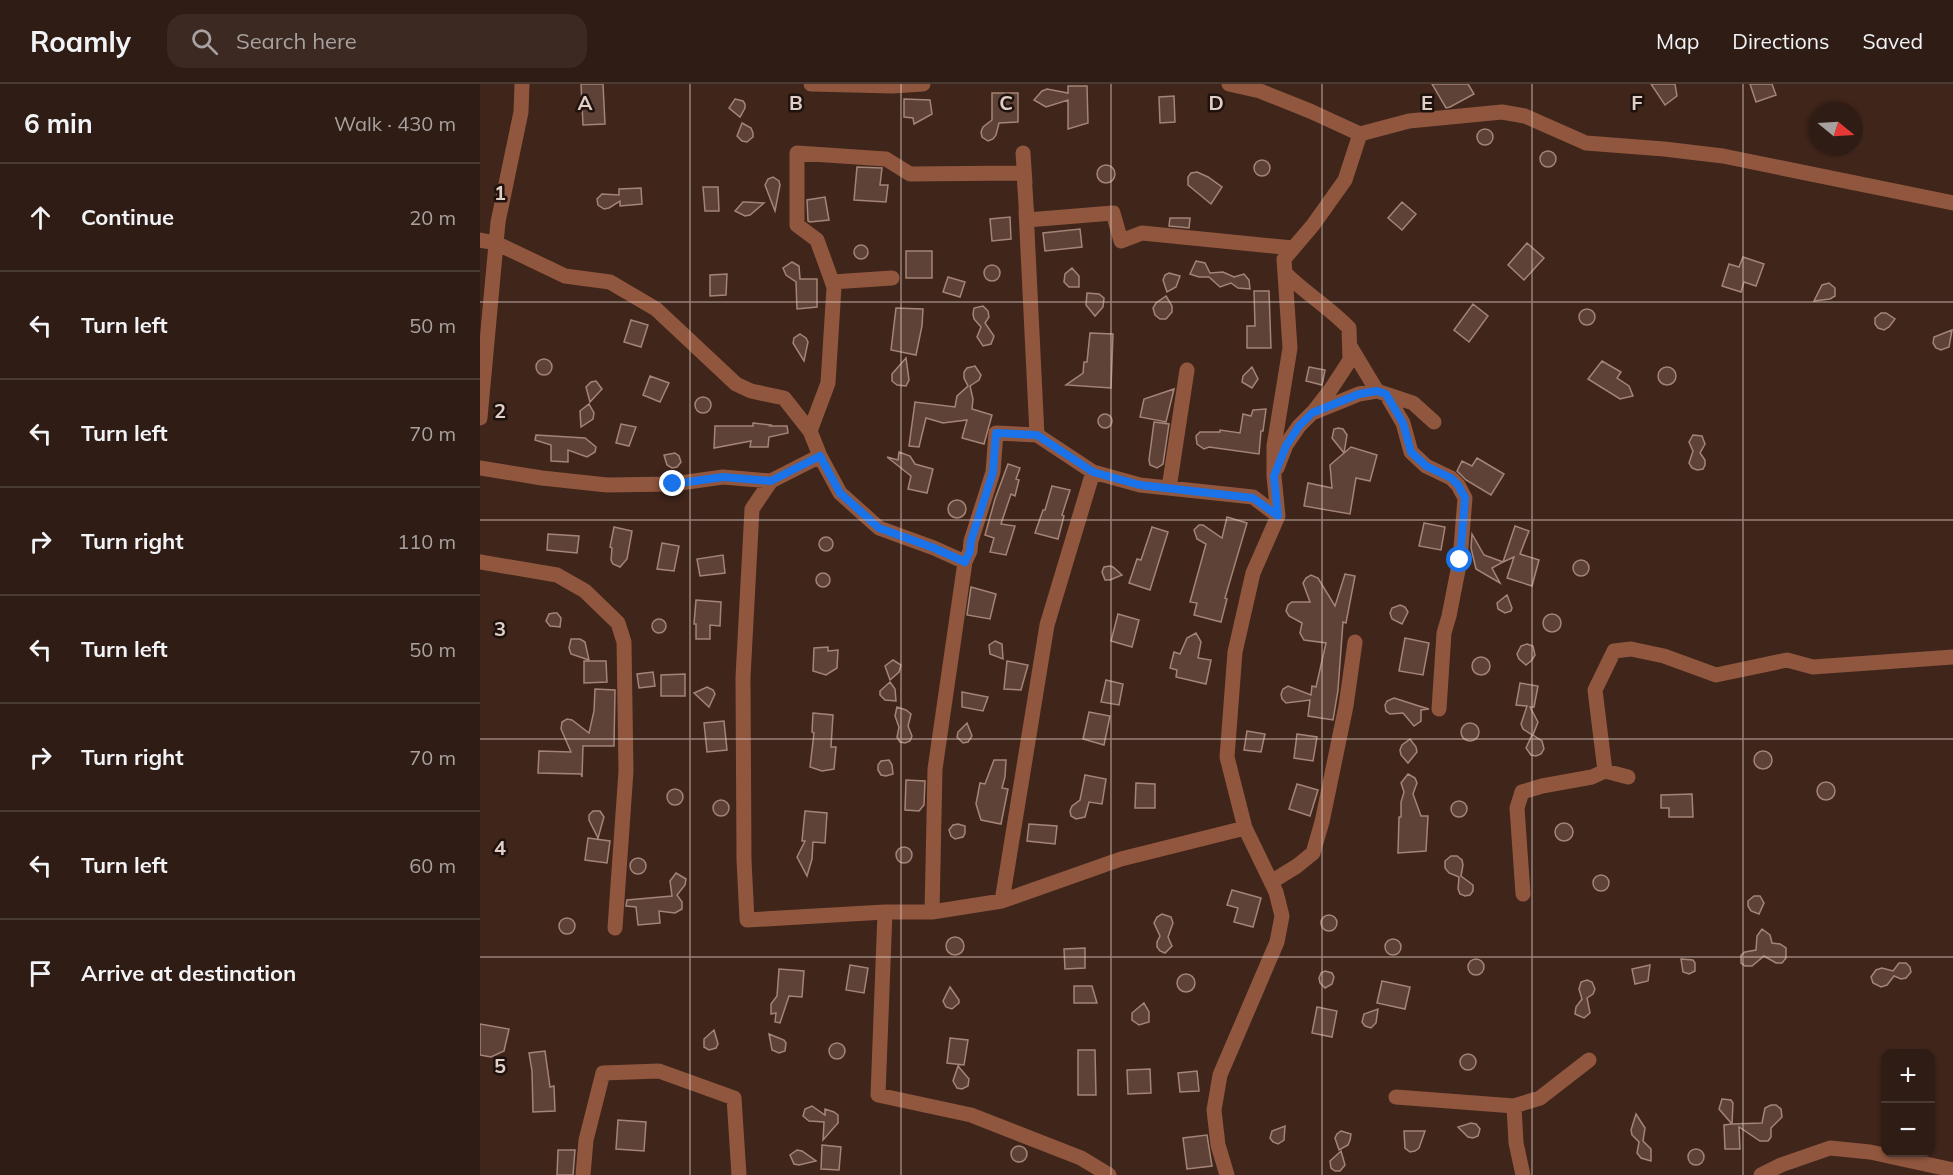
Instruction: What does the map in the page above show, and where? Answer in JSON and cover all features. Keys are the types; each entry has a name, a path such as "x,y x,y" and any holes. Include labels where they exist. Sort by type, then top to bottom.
{"street":[{"path":"480,418 501,203 521,112 522,84"},
{"path":"811,84 892,86 923,84"},
{"path":"1229,84 1270,95 1360,134 1409,122 1502,112 1525,116 1586,143 1723,156 1953,202"},
{"path":"1227,1175 1218,1145 1214,1110 1220,1075 1277,942 1282,916 1276,892 1245,828 1227,757 1235,652 1253,573 1278,516 1274,446 1290,348 1284,259 1345,180 1360,134"},
{"path":"810,431 828,383 834,287 817,240 797,225 797,153 886,159 910,174 1024,173"},
{"path":"1023,153 1037,435"},
{"path":"1024,173 1027,220 1113,213 1121,241 1142,233 1293,249"},
{"path":"480,240 496,243 565,276 610,282 656,309 736,384 751,391 783,398 810,431 820,456 840,493 879,528 965,562"},
{"path":"1274,476 1286,446 1299,426 1331,389 1350,360 1349,328 1331,310 1302,290 1285,273"},
{"path":"832,282 891,278"},
{"path":"1350,346 1403,423 1411,452 1426,466 1451,478 1465,498 1460,560 1444,633 1439,709"},
{"path":"1169,488 1186,370"},
{"path":"1312,413 1359,394 1382,393 1413,403 1434,422"},
{"path":"932,912 935,769 965,562 993,472 996,433 1037,435 1093,472 1140,485 1253,498 1278,516"},
{"path":"820,456 771,481 752,510 743,677 744,860 747,920 885,912 932,912 1002,902 1121,859 1245,828"},
{"path":"480,468 608,485 673,484 723,477 771,481"},
{"path":"1002,902 1047,625 1093,472"},
{"path":"480,562 557,575 585,591 618,623 624,642 626,771 615,928"},
{"path":"1271,882 1313,853 1322,822 1346,706 1354,642"},
{"path":"1605,771 1595,690 1614,651 1631,649 1664,656 1716,675 1787,660 1813,667 1953,657"},
{"path":"1523,894 1517,808 1522,792 1592,777 1605,771 1628,777"},
{"path":"885,912 878,1095 971,1115 1081,1158 1109,1175"},
{"path":"1396,1097 1514,1106 1540,1098 1589,1060"},
{"path":"583,1175 586,1140 603,1074 659,1071 734,1098 739,1175"},
{"path":"1514,1106 1516,1143 1523,1175"},
{"path":"1761,1175 1781,1165 1830,1148 1870,1152 1953,1170"}],"building":[{"path":"581,84 603,84 605,124 583,125"},
{"path":"1432,84 1468,84 1474,94 1446,108"},
{"path":"1651,84 1675,84 1677,96 1665,105"},
{"path":"1750,84 1772,84 1776,95 1756,102"},
{"path":"1068,86 1087,86 1088,123 1068,129 1068,100 1046,107 1034,100 1047,89 1068,93"},
{"path":"992,93 1018,93 1018,122 999,123 996,135 988,141 982,137 981,132 983,127 992,120"},
{"path":"1174,96 1175,122 1160,123 1159,97"},
{"path":"735,99 745,104 740,117 729,108"},
{"path":"904,99 930,100 932,114 914,124 913,118 904,117"},
{"path":"742,123 751,128 753,133 753,137 747,142 737,136"},
{"path":"1485,129 1491,131 1493,137 1491,143 1485,145 1479,143 1477,137 1479,131"},
{"path":"1548,151 1554,153 1556,159 1554,165 1548,167 1542,165 1540,159 1542,153"},
{"path":"1262,160 1268,162 1270,168 1268,174 1262,176 1256,174 1254,168 1256,162"},
{"path":"1106,165 1112,168 1115,174 1112,180 1106,183 1100,180 1097,174 1100,168"},
{"path":"857,167 882,168 880,185 888,185 886,202 854,200"},
{"path":"1197,172 1222,187 1211,204 1188,185 1188,177 1191,173"},
{"path":"773,177 779,181 780,185 775,211 765,185 768,179"},
{"path":"703,187 718,187 719,211 705,211"},
{"path":"641,188 642,204 620,206 620,201 604,209 598,205 597,199 602,194 619,195 619,189"},
{"path":"825,197 829,220 808,221 807,200"},
{"path":"743,202 764,203 750,215 745,216 735,211"},
{"path":"1402,202 1416,214 1402,230 1388,218"},
{"path":"1010,217 1011,239 992,241 990,219"},
{"path":"1170,218 1190,218 1189,228 1169,226"},
{"path":"1080,229 1082,247 1045,251 1043,233"},
{"path":"1527,243 1544,258 1524,280 1508,265"},
{"path":"858,245 864,245 868,252 864,259 858,259 854,255 854,249"},
{"path":"906,251 932,251 932,278 906,278"},
{"path":"1743,257 1764,264 1756,286 1744,282 1741,292 1722,286 1729,264 1739,267"},
{"path":"1196,261 1205,263 1210,273 1223,272 1234,277 1244,274 1249,280 1250,289 1238,288 1231,283 1220,287 1209,277 1190,274"},
{"path":"792,262 799,266 800,279 817,279 817,307 797,309 796,282 786,275 783,268"},
{"path":"992,265 1000,273 992,281 984,273"},
{"path":"1072,268 1079,276 1079,287 1069,287 1064,282 1065,274"},
{"path":"1169,273 1180,276 1176,287 1167,292 1163,280"},
{"path":"727,274 726,295 710,296 710,275"},
{"path":"948,277 965,282 960,297 943,292"},
{"path":"1829,283 1835,288 1835,296 1814,301 1822,285"},
{"path":"1254,291 1269,291 1271,348 1247,348 1247,326 1255,326"},
{"path":"1087,293 1099,294 1104,298 1103,307 1095,316 1086,305"},
{"path":"1166,296 1172,306 1172,312 1166,319 1160,319 1155,315 1153,308"},
{"path":"1473,304 1488,316 1469,342 1454,330"},
{"path":"983,306 988,311 989,317 985,323 994,336 991,344 983,346 977,337 981,327 973,314 974,308"},
{"path":"896,308 923,309 916,355 891,350"},
{"path":"1587,309 1593,311 1595,317 1593,323 1587,325 1581,323 1579,317 1581,311"},
{"path":"1881,313 1886,313 1895,319 1884,330 1875,324 1875,318"},
{"path":"631,320 648,325 641,347 624,342"},
{"path":"1952,330 1949,347 1941,350 1936,348 1933,343 1934,337"},
{"path":"1090,333 1113,334 1111,388 1066,385 1083,373 1084,362 1087,362"},
{"path":"800,334 808,342 804,361 793,343 794,338"},
{"path":"906,358 909,380 906,386 897,385 892,381 892,374"},
{"path":"544,359 550,361 552,367 550,373 544,375 538,373 536,367 538,361"},
{"path":"1602,361 1621,372 1617,378 1629,386 1633,396 1620,399 1588,379"},
{"path":"975,366 981,375 979,380 970,386 973,399 972,409 992,415 984,444 962,438 967,420 943,423 926,418 919,447 909,446 915,402 955,407 957,396 968,386 964,372 967,368"},
{"path":"1252,367 1258,379 1252,388 1242,382 1243,376"},
{"path":"1309,367 1325,370 1322,385 1306,381"},
{"path":"1667,367 1673,370 1676,376 1673,382 1667,385 1661,382 1658,376 1661,370"},
{"path":"650,376 669,383 660,402 643,395"},
{"path":"596,381 602,389 590,402 586,387"},
{"path":"1174,389 1166,422 1140,417 1144,399"},
{"path":"703,397 711,405 703,413 695,405"},
{"path":"589,404 594,413 593,419 581,427 580,411"},
{"path":"1266,409 1259,454 1209,447 1204,449 1197,444 1196,436 1200,432 1220,432 1220,430 1240,433 1243,414 1251,416 1253,410"},
{"path":"1102,414 1108,414 1112,421 1108,428 1102,428 1098,424 1098,418"},
{"path":"1154,422 1169,424 1163,464 1157,468 1150,465 1149,460"},
{"path":"753,423 787,426 788,433 769,437 768,447 750,447 751,441 714,448 715,426 753,426"},
{"path":"621,424 636,427 629,446 616,443"},
{"path":"1334,429 1343,429 1347,435 1344,453 1332,438"},
{"path":"536,435 585,438 596,447 595,452 587,457 568,450 568,462 551,461 551,445 535,440"},
{"path":"1693,435 1702,436 1705,444 1700,453 1705,460 1703,469 1692,468 1689,463 1693,451 1689,442"},
{"path":"1351,447 1377,455 1370,481 1356,478 1350,514 1304,506 1308,483 1332,488 1330,465"},
{"path":"899,452 910,456 915,464 933,469 927,493 908,489 911,476 887,457 898,460"},
{"path":"675,453 681,462 677,467 672,468 667,465 664,455"},
{"path":"1477,458 1504,474 1491,495 1466,480 1457,471 1462,461 1472,466"},
{"path":"1008,464 1020,468 1016,479 1019,480 1015,496 1011,494 1001,524 1015,526 1006,555 990,552 994,538 985,535"},
{"path":"1052,486 1070,490 1062,515 1064,516 1058,539 1035,533"},
{"path":"953,500 961,500 966,505 964,516 953,518 948,513 948,505"},
{"path":"1227,517 1247,523 1225,598 1227,599 1221,622 1194,615 1197,603 1190,602 1206,544 1197,539 1194,530 1199,525 1203,525 1222,538"},
{"path":"1424,523 1445,527 1441,550 1419,546"},
{"path":"1515,526 1529,531 1520,554 1539,560 1532,586 1507,578 1514,557 1503,562"},
{"path":"614,527 632,531 627,559 620,567 613,564 611,560 612,548 610,547"},
{"path":"1152,527 1168,532 1150,590 1129,583 1137,559 1141,560"},
{"path":"548,534 579,536 577,553 547,550"},
{"path":"1472,534 1484,555 1503,562 1492,568 1500,583 1476,569 1471,548"},
{"path":"823,537 829,537 833,544 829,551 823,551 819,547 819,541"},
{"path":"662,543 679,546 674,571 657,569"},
{"path":"723,555 725,573 700,576 697,559"},
{"path":"1581,560 1589,568 1581,576 1573,568"},
{"path":"1110,566 1122,575 1105,580 1102,572 1104,567"},
{"path":"820,573 826,573 830,580 826,587 820,587 816,583 816,577"},
{"path":"1345,574 1355,576 1346,623 1343,622 1338,690 1333,720 1308,716 1310,700 1286,703 1281,694 1288,686 1311,695 1312,686 1316,687 1326,643 1304,640 1300,633 1302,623 1289,616 1286,611 1292,602 1310,602 1303,583 1311,575 1318,578 1335,606"},
{"path":"971,587 996,594 990,619 967,615"},
{"path":"1507,595 1512,608 1511,611 1505,613 1498,609 1497,603"},
{"path":"696,600 721,602 720,626 710,625 710,639 696,639 696,624 694,624"},
{"path":"1400,605 1408,612 1402,624 1392,619 1390,613 1392,608"},
{"path":"557,613 561,618 560,627 550,626 546,621 549,614"},
{"path":"1118,614 1139,620 1132,647 1111,641"},
{"path":"1552,614 1558,617 1561,623 1558,629 1552,632 1546,629 1543,623 1546,617"},
{"path":"656,619 662,619 666,626 662,633 656,633 652,629 652,623"},
{"path":"1196,633 1201,642 1198,658 1211,660 1206,684 1176,677 1177,670 1170,668 1174,652 1180,654 1187,638"},
{"path":"1405,638 1429,643 1423,675 1399,671"},
{"path":"571,639 580,639 585,642 589,660 571,654 569,648"},
{"path":"995,641 1002,644 1003,659 990,654 989,645"},
{"path":"1527,644 1533,646 1535,655 1526,665 1517,654 1521,646"},
{"path":"828,647 828,651 838,650 837,668 826,675 813,671 814,648"},
{"path":"1481,657 1487,660 1490,666 1487,672 1481,675 1475,672 1472,666 1475,660"},
{"path":"893,660 901,665 899,672 890,680 885,666"},
{"path":"584,661 606,661 607,682 584,683"},
{"path":"1007,661 1028,665 1021,690 1004,689"},
{"path":"653,672 655,686 639,688 637,674"},
{"path":"685,674 685,696 661,696 661,675"},
{"path":"1106,680 1123,684 1119,705 1101,702"},
{"path":"890,682 895,689 896,701 885,700 880,695 880,691"},
{"path":"1520,683 1538,686 1534,707 1530,707 1538,722 1533,735 1542,741 1544,749 1536,756 1531,755 1526,748 1532,735 1523,729 1521,724 1527,706 1516,705"},
{"path":"707,687 715,694 709,707 694,693"},
{"path":"595,689 615,690 614,746 583,746 582,777 581,774 538,773 539,751 571,752 561,729 562,722 567,719 572,720 589,733 594,711"},
{"path":"962,692 988,697 983,711 962,707"},
{"path":"1394,698 1429,709 1421,710 1421,721 1414,726 1403,713 1390,714 1386,711 1387,701"},
{"path":"897,707 911,714 908,726 912,736 910,741 905,743 900,742 897,737 899,727 895,716"},
{"path":"1089,712 1110,716 1104,745 1083,739"},
{"path":"813,713 833,715 831,747 836,747 834,769 822,771 810,767 814,733 812,732"},
{"path":"724,721 727,750 707,752 704,723"},
{"path":"967,723 972,736 968,742 963,743 957,737 958,732"},
{"path":"1470,723 1476,726 1479,732 1476,738 1470,741 1464,738 1461,732 1464,726"},
{"path":"1247,731 1265,734 1261,752 1244,750"},
{"path":"1297,734 1317,737 1313,761 1294,758"},
{"path":"1410,739 1417,752 1408,763 1400,750 1402,745"},
{"path":"1763,751 1769,754 1772,760 1769,766 1763,769 1757,766 1754,760 1757,754"},
{"path":"889,760 893,774 881,775 878,765 881,761"},
{"path":"994,760 1006,760 1002,788 1008,789 1001,824 981,820 976,804 980,783 985,784"},
{"path":"1408,774 1415,778 1417,783 1413,794 1421,816 1428,816 1426,851 1398,853 1399,817 1401,817 1404,792 1401,783"},
{"path":"1085,775 1106,779 1102,804 1089,802 1085,817 1076,819 1071,816 1070,811 1072,806 1080,800"},
{"path":"906,780 925,781 924,805 919,811 905,810"},
{"path":"1826,782 1832,785 1835,791 1832,797 1826,800 1820,797 1817,791 1820,785"},
{"path":"1136,783 1155,784 1155,808 1135,808"},
{"path":"1297,784 1318,790 1310,816 1289,809"},
{"path":"675,789 683,797 675,805 667,797"},
{"path":"1692,794 1693,817 1669,817 1669,808 1661,808 1661,795"},
{"path":"721,800 729,808 721,816 713,808"},
{"path":"1456,801 1462,801 1467,809 1465,815 1456,817 1451,812 1451,806"},
{"path":"593,811 600,811 604,817 598,838 589,820 589,815"},
{"path":"805,811 827,813 825,843 813,842 812,859 807,876 797,857 805,841 802,841"},
{"path":"1564,823 1571,825 1573,832 1571,839 1564,841 1557,839 1555,832 1557,825"},
{"path":"1029,824 1057,826 1055,844 1027,841"},
{"path":"953,825 965,826 965,833 963,837 955,839 949,830"},
{"path":"588,838 610,841 607,863 585,860"},
{"path":"904,847 912,855 904,863 896,855"},
{"path":"1451,856 1457,856 1462,860 1461,876 1473,885 1470,895 1460,894 1459,877 1449,873 1445,868 1445,861"},
{"path":"638,858 644,860 646,866 644,872 638,874 632,872 630,866 632,860"},
{"path":"676,873 686,879 685,885 677,895 682,902 682,909 675,913 659,911 660,923 638,925 636,907 626,906 627,900 672,896 670,881"},
{"path":"1601,875 1607,877 1609,883 1607,889 1601,891 1595,889 1593,883 1595,877"},
{"path":"1232,890 1261,898 1253,927 1234,922 1238,908 1227,905"},
{"path":"1754,896 1760,896 1764,903 1759,914 1751,911 1748,906 1748,901"},
{"path":"1162,914 1171,917 1173,923 1168,937 1172,946 1165,953 1157,947 1160,936 1154,923"},
{"path":"1329,915 1337,923 1329,931 1321,923"},
{"path":"567,918 575,926 567,934 559,926"},
{"path":"1762,929 1770,935 1772,943 1786,948 1786,958 1782,963 1776,963 1764,956 1752,966 1745,966 1741,963 1741,955 1756,950 1757,936"},
{"path":"955,937 961,940 964,946 961,952 955,955 949,952 946,946 949,940"},
{"path":"1393,939 1401,947 1393,955 1385,947"},
{"path":"1085,948 1085,968 1065,969 1064,949"},
{"path":"1476,959 1484,967 1476,975 1468,967"},
{"path":"1681,959 1693,960 1695,971 1689,974 1683,972"},
{"path":"1899,963 1906,963 1910,967 1911,972 1906,978 1901,979 1894,976 1887,985 1881,987 1873,983 1871,977 1876,970 1882,968 1893,971"},
{"path":"850,965 868,968 864,993 846,990"},
{"path":"1650,965 1648,981 1635,984 1632,969"},
{"path":"779,969 804,971 802,997 789,996 780,1023 775,1022 776,1013 771,1014 771,1004 777,996"},
{"path":"1325,971 1332,973 1334,977 1332,984 1325,988 1319,978"},
{"path":"1186,974 1192,977 1195,983 1192,989 1186,992 1180,989 1177,983 1180,977"},
{"path":"1587,980 1592,982 1595,989 1593,994 1587,998 1590,1013 1584,1018 1575,1014 1576,1007 1582,999 1579,989 1581,982"},
{"path":"1382,981 1410,987 1405,1009 1377,1003"},
{"path":"1074,986 1092,986 1097,1003 1074,1003"},
{"path":"950,987 959,1000 959,1003 952,1009 946,1007 943,1001"},
{"path":"1144,1003 1149,1012 1149,1022 1139,1025 1132,1020 1132,1013"},
{"path":"1317,1007 1337,1011 1332,1037 1312,1033"},
{"path":"1378,1009 1376,1023 1371,1028 1365,1026 1362,1022 1364,1014"},
{"path":"480,1024 509,1029 504,1051 491,1057 480,1055"},
{"path":"714,1030 718,1044 716,1048 709,1050 704,1047 704,1039"},
{"path":"769,1034 784,1040 785,1051 779,1053 772,1050"},
{"path":"950,1038 968,1040 964,1065 947,1063"},
{"path":"837,1043 845,1051 837,1059 829,1051"},
{"path":"1078,1050 1095,1050 1096,1095 1078,1095"},
{"path":"545,1051 550,1087 554,1086 555,1111 533,1112 529,1053"},
{"path":"1468,1054 1476,1062 1468,1070 1460,1062"},
{"path":"958,1066 969,1079 968,1086 962,1089 957,1088 953,1081"},
{"path":"1150,1069 1151,1093 1128,1094 1127,1070"},
{"path":"1197,1071 1199,1091 1180,1092 1178,1073"},
{"path":"1722,1099 1731,1100 1733,1103 1732,1124 1719,1109"},
{"path":"1776,1105 1781,1109 1782,1117 1771,1128 1771,1137 1768,1141 1760,1141 1739,1127 1740,1149 1725,1149 1724,1125 1762,1123 1765,1108"},
{"path":"812,1106 825,1115 825,1109 838,1115 838,1123 823,1140 824,1122 809,1121 803,1116 805,1109"},
{"path":"1636,1114 1645,1128 1643,1141 1651,1149 1651,1161 1641,1158 1637,1153 1639,1142 1632,1135 1631,1130"},
{"path":"618,1120 646,1122 644,1151 616,1149"},
{"path":"1471,1123 1476,1124 1480,1129 1478,1136 1473,1138 1468,1137 1458,1127"},
{"path":"1285,1126 1284,1140 1278,1144 1273,1142 1270,1138 1272,1131"},
{"path":"1341,1131 1351,1134 1348,1145 1339,1150 1335,1138"},
{"path":"1404,1131 1425,1131 1419,1148 1415,1151 1410,1152 1405,1148"},
{"path":"1207,1135 1212,1166 1187,1169 1183,1138"},
{"path":"822,1145 841,1147 839,1170 821,1169"},
{"path":"1019,1146 1027,1154 1019,1162 1011,1154"},
{"path":"1693,1149 1699,1149 1704,1157 1702,1163 1693,1165 1688,1160 1688,1154"},
{"path":"558,1150 575,1150 573,1175 557,1175"},
{"path":"797,1150 816,1161 794,1164 790,1155"},
{"path":"1341,1151 1345,1165 1340,1171 1335,1171 1331,1168 1330,1161"}],"route":[{"path":"673,484 723,477 771,481 820,456 840,493 879,528 965,562 993,472 996,433 1037,435 1093,472 1140,485 1253,498 1278,516 1274,476 1286,446 1299,426 1312,413 1359,394 1377,391 1386,394 1403,423 1411,452 1426,466 1451,478 1465,498 1460,560"}]}
